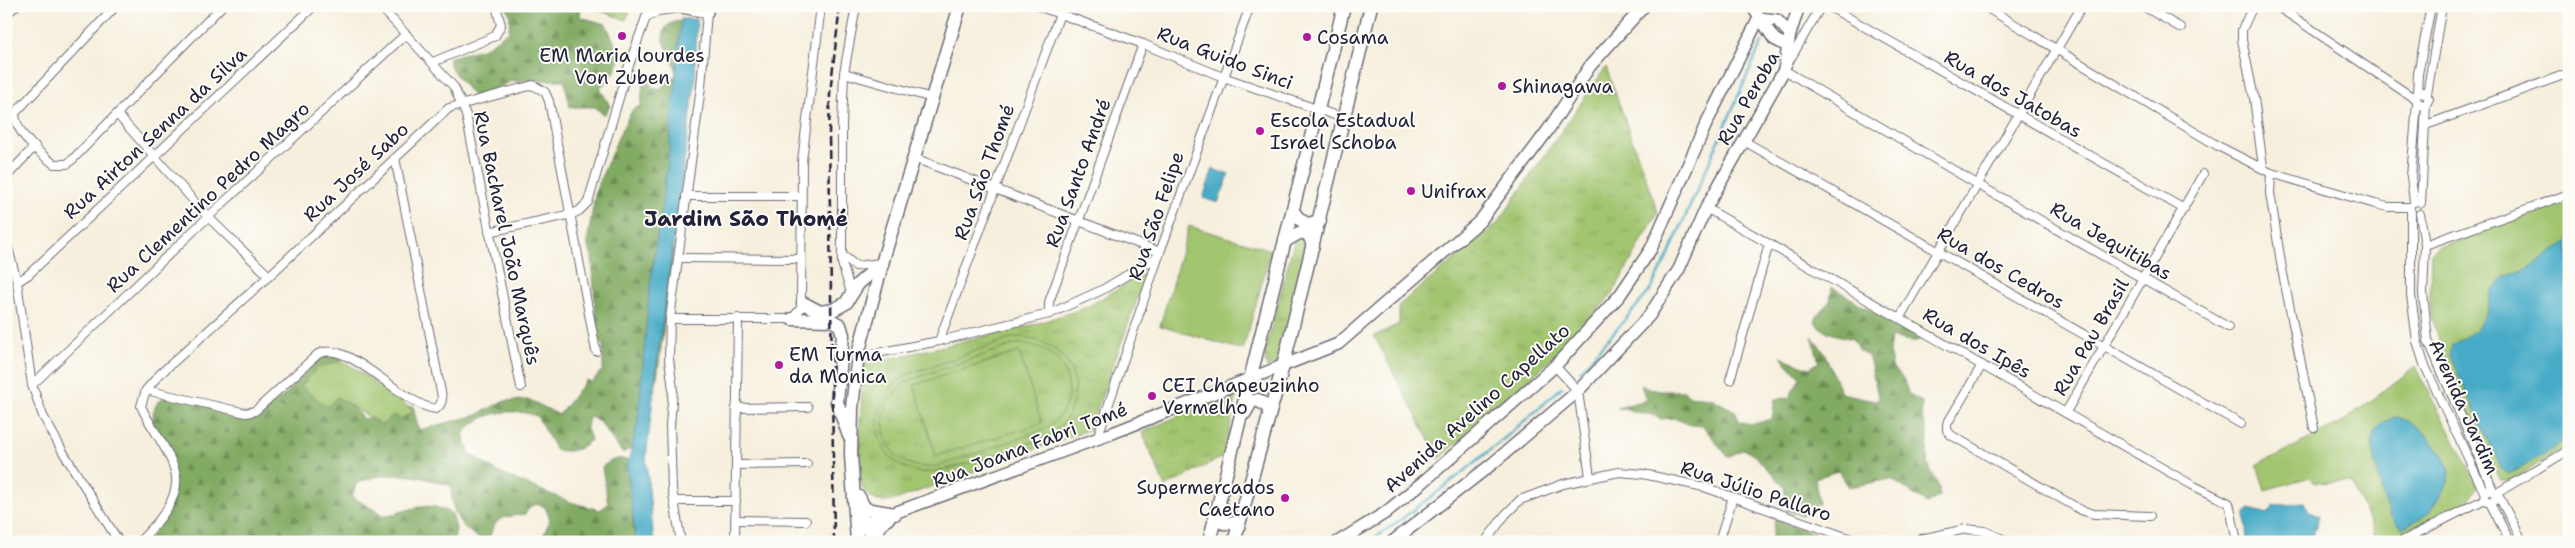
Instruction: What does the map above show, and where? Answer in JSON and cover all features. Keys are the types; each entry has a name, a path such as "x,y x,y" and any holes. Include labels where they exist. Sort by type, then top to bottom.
{"main road":[{"path":"857,542 851,441 858,354 882,263 960,6"},
{"path":"1209,542 1344,6"},
{"path":"1234,542 1283,366 1320,221 1371,6"},
{"path":"1293,211 1299,219 1307,224 1320,221"},
{"path":"1285,241 1301,232 1309,235 1313,246"},
{"path":"802,303 810,310 825,312 846,303 858,284 882,263"},
{"path":"792,319 831,320 840,325 843,335 837,402 851,441"},
{"path":"1241,420 1251,402 1258,400 1268,407 1269,412"},
{"path":"1224,485 1221,520 1226,524 1239,523"},
{"path":"855,491 865,509 895,514"},
{"path":"855,491 864,524"},
{"path":"854,513 876,542"}],"street":[{"path":"6,14 16,6"},
{"path":"116,6 15,113 16,125 54,164 67,164 222,6"},
{"name":"Rua Airton Senna da Silva","path":"17,282 28,275 314,6"},
{"name":"Rua Bacharel João Marquês","path":"380,6 454,87 466,115 521,387"},
{"path":"432,62 495,36 501,25 496,6"},
{"path":"489,232 572,214 579,211 590,196 627,71 650,6"},
{"path":"670,319 792,319 798,313 802,303 800,196 804,129 821,6"},
{"path":"852,296 842,263 844,73 856,6"},
{"name":"Rua Guido Sinci","path":"1038,6 1143,44 1224,77 1343,118"},
{"name":"Rua São Felipe","path":"1097,439 1160,254 1250,6"},
{"name":"Rua Joana Fabri Tomé","path":"864,524 1097,439 1283,366 1342,340 1480,221 1548,130 1590,66 1644,6"},
{"path":"1752,6 1774,39 1792,47"},
{"path":"1784,70 1792,47 1790,34 1799,6"},
{"name":"Rua Peroba","path":"1792,47 1821,6"},
{"name":"Rua dos Jatobas","path":"1828,6 2184,209"},
{"path":"1984,6 2218,146 2263,167 2271,173 2375,204 2388,207 2414,206"},
{"path":"1900,317 1937,250 2082,6"},
{"path":"2143,6 2181,28"},
{"path":"2253,6 2242,30 2242,40 2254,98 2263,167"},
{"path":"2277,6 2416,98 2421,105 2426,104"},
{"name":"Avenida Jardim","path":"2431,6 2418,74 2412,168 2414,206 2411,295 2417,341 2424,364 2486,499 2510,542"},
{"path":"2416,98 2427,94 2442,6"},
{"path":"646,18 658,11 678,7 703,10 701,87 670,319 669,359 673,390 670,425 672,489 681,542"},
{"name":"Rua São Thomé","path":"939,341 1060,14"},
{"path":"1759,18 1777,20 1790,34"},
{"name":"Avenida Avelino Capellato","path":"1338,542 1385,513 1555,366 1620,296 1651,249 1707,122 1759,18"},
{"name":"Rua Clementino Pedro Magro","path":"32,385 406,34"},
{"name":"Rua Santo André","path":"1048,314 1049,302 1143,44"},
{"name":"Rua Peroba","path":"1706,208 1784,70"},
{"name":"Rua Jequitibas","path":"1784,70 1977,184 2228,327"},
{"path":"844,73 932,98"},
{"path":"2426,125 2569,73"},
{"name":"Rua José Sabo","path":"146,390 159,375 269,276 449,108 461,103 533,85 545,92 549,102 572,214 596,352"},
{"name":"Avenida Jardim","path":"2414,206 2426,125 2426,104 2429,99 2427,94"},
{"path":"117,114 208,218 269,276"},
{"name":"Rua dos Cedros","path":"1744,140 2241,424"},
{"path":"6,177 35,146"},
{"path":"139,542 152,530 172,499 176,487 174,468 141,406 146,390 246,414 255,411 318,354 330,350 346,355 418,405 436,409 442,403 395,158"},
{"path":"914,158 996,188 1160,254"},
{"path":"2271,173 2270,193 2282,268 2314,428"},
{"name":"Rua Pau Brasil","path":"2066,412 2203,174"},
{"path":"2425,245 2569,194"},
{"path":"686,196 800,196"},
{"name":"Avenida Jardim","path":"2414,206 2423,210 2420,214 2425,245 2423,293 2428,340 2496,493 2523,542"},
{"path":"1392,542 1484,470 1578,390 1649,316 1666,293 1679,269 1706,208"},
{"name":"Rua dos Ipês","path":"1706,208 2192,485 2229,503 2237,542"},
{"path":"6,240 17,282 32,385 43,416 119,542"},
{"path":"1730,380 1768,244"},
{"path":"858,354 867,355 939,341 1048,314 1102,290 1160,254"},
{"path":"842,255 856,266 882,263"},
{"path":"678,258 801,259"},
{"path":"735,542 738,318"},
{"path":"1982,365 1948,424 1948,432 2081,510 2094,514 2150,516"},
{"path":"1555,366 1578,390 1590,477"},
{"path":"736,408 808,407"},
{"path":"2496,493 2569,450"},
{"path":"736,465 807,464"},
{"name":"Rua Júlio Pallaro","path":"1485,542 1505,515 1520,500 1563,484 1618,472 1643,474 1704,487 1860,542"},
{"path":"2486,499 2488,490 2496,493"},
{"path":"2400,542 2486,499 2495,502 2496,493"},
{"path":"1719,542 1733,497"},
{"path":"675,501 736,501"},
{"path":"876,542 882,523 895,514"},
{"path":"736,520 806,521"},
{"path":"1908,542 1966,529 1985,531 2009,542"}],"green space":[{"path":"505,6 581,6 580,17 606,24 621,58 614,73 600,88 610,106 604,115 595,107 570,107 564,80 512,81 489,92 473,96 452,70 448,58 485,48 509,31 510,14"},
{"path":"586,6 632,6 626,20"},
{"path":"678,21 685,24 670,227 674,249 657,379 641,444 622,453 600,422 589,416 587,428 591,440 575,450 556,450 537,416 527,413 507,412 487,416 463,434 470,454 499,473 570,502 600,510 608,504 602,467 611,461 619,459 627,460 636,465 633,526 636,542 541,542 550,519 545,507 539,504 531,506 525,514 509,516 500,520 493,527 488,542 484,541 468,530 459,520 452,502 451,486 428,479 391,475 367,479 356,484 352,497 385,516 426,506 443,509 452,514 456,528 454,542 146,542 168,514 176,480 170,479 174,473 159,441 153,418 154,408 160,400 171,395 240,413 258,415 285,395 306,371 327,353 342,358 338,377 341,392 363,419 377,417 413,406 419,430 477,415 503,401 530,400 559,415 586,380 592,382 603,369 603,345 597,338 592,257 587,243 596,190 620,133 633,109 641,106 643,81 648,79 652,87 659,89 676,75 673,60 663,37 664,31 669,25"},
{"path":"1606,67 1658,212 1612,295 1542,368 1439,459 1374,336 1399,324 1399,305 1497,224"},
{"path":"2569,202 2569,446 2510,481 2505,481 2499,479 2444,359 2430,305 2431,253 2439,247"},
{"path":"1189,226 1271,250 1243,350 1160,326"},
{"path":"1300,235 1311,244 1279,364 1267,368 1264,355 1295,238"},
{"path":"1147,272 1090,429 892,501 879,501 865,492 860,479 859,465 864,365 1036,324 1087,307"},
{"path":"1832,287 1907,332 1924,333 1924,337 1916,342 1891,337 1889,352 1893,369 1903,378 1909,395 1922,402 1921,413 1928,436 1927,463 1939,487 1939,497 1926,503 1891,479 1849,487 1838,471 1815,478 1819,504 1802,515 1787,511 1784,487 1755,456 1744,449 1728,457 1703,426 1690,425 1674,418 1660,419 1653,415 1617,408 1646,400 1641,385 1658,391 1684,391 1688,396 1711,398 1735,411 1739,421 1750,425 1772,419 1775,399 1789,398 1800,378 1781,357 1809,368 1819,362 1812,336 1824,352 1841,393 1879,401 1869,357 1858,349 1853,339 1826,331 1815,321 1820,311 1830,301"},
{"path":"1022,337 1046,344 1060,354 1070,368 1074,383 1074,398 1069,413 1061,426 1046,436 1010,450 966,464 929,472 919,472 902,466 890,456 882,444 878,429 879,414 884,399 893,386 907,375 1012,338","holes":["1016,344 1035,346 1050,353 1061,365 1067,379 1068,394 1064,409 1054,422 1038,432 932,467 910,464 897,456 888,444 884,430 884,416 889,401 898,389 913,379"]},
{"path":"1019,352 1042,423 936,456 914,385"},
{"path":"340,361 350,365 414,411 401,419 393,415 382,425 337,397 327,407 301,386 317,368"},
{"path":"2415,367 2475,479 2477,487 2468,502 2387,542 2376,542 2372,526 2352,484 2346,481 2315,483 2310,477 2265,490 2257,465 2341,423"},
{"path":"1234,392 1236,398 1224,456 1165,487 1142,432"},
{"path":"1775,519 1838,542 1771,542"}],"water":[{"path":"681,19 697,19 695,82 646,458 654,542 636,542 627,467 638,420 649,293 668,161"},
{"path":"1213,169 1229,175 1218,203 1203,198"},
{"path":"2569,241 2569,439 2518,470 2508,474 2501,468 2450,356 2452,345 2476,330 2487,312 2491,293 2505,277 2529,268"},
{"path":"2395,417 2412,423 2428,438 2442,456 2450,472 2449,481 2429,513 2403,528 2390,515 2385,503 2372,442 2380,426"},
{"path":"2304,502 2309,512 2319,516 2311,542 2247,542 2245,513 2250,509 2268,514 2274,506"}],"waterway":[{"path":"1775,11 1777,6"},
{"path":"1580,371 1649,292 1669,254 1762,42"},
{"path":"1369,542 1468,468 1516,429 1562,387"}],"railway":[{"path":"834,542 829,134 830,93 840,6"}],"place":[{"name":"EM Maria lourdes Von Zuben","path":"622,36"},
{"name":"Cosama","path":"1307,37"},
{"name":"Shinagawa","path":"1502,86"},
{"name":"Escola Estadual Israel Schoba","path":"1260,131"},
{"name":"Unifrax","path":"1411,191"},
{"name":"EM Turma da Monica","path":"779,365"},
{"name":"CEI Chapeuzinho Vermelho","path":"1152,396"},
{"name":"Supermercados Caetano","path":"1285,498"}],"district":[{"name":"Jardim São Thomé","path":"746,219"}]}
